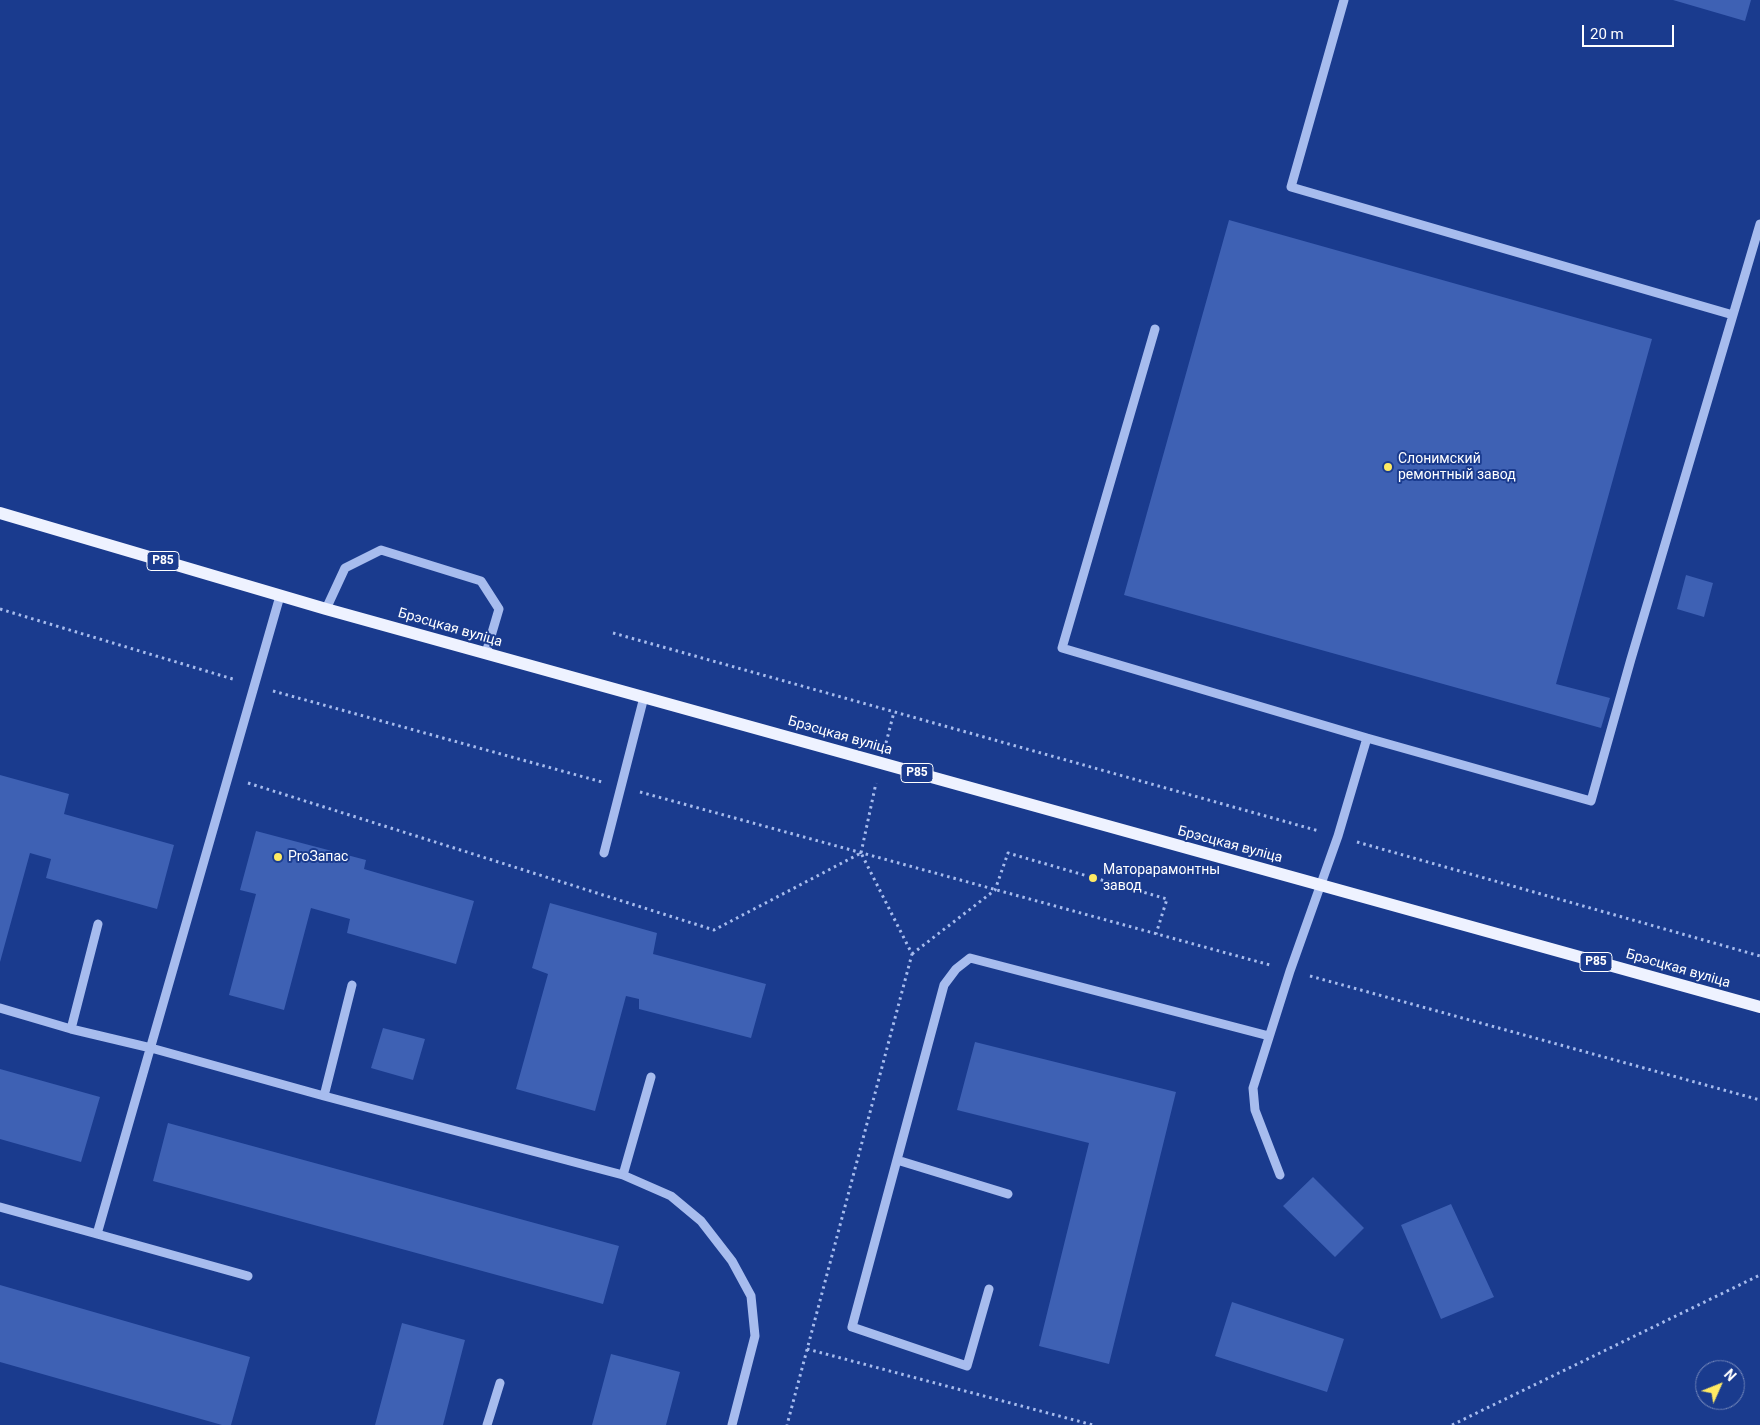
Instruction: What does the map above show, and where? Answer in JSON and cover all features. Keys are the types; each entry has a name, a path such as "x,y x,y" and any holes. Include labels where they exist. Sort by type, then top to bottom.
{"main road":[{"name":"Брэсцкая вуліца","path":"0,513 326,609 1760,1007"}],"lane":[{"path":"1344,0 1291,187 1733,315"},
{"path":"1156,329 1062,648 1367,738 1591,801 1631,659 1760,224"},
{"path":"326,609 346,568 381,550 481,581 499,609 486,653"},
{"path":"97,1234 280,596"},
{"path":"604,853 644,698"},
{"path":"1280,1175 1255,1110 1253,1088 1290,971 1338,836 1367,738"},
{"path":"71,1029 98,924"},
{"path":"989,1289 967,1366 852,1327 944,985 956,969 970,958 1269,1036"},
{"path":"324,1096 352,985"},
{"path":"0,1008 71,1029 151,1048 623,1175 671,1196 702,1222 732,1261 751,1296 755,1336 732,1425"},
{"path":"623,1175 651,1077"},
{"path":"897,1160 1008,1194"},
{"path":"0,1207 248,1276"},
{"path":"487,1425 500,1383"}],"path":[{"path":"0,609 254,686 1760,1100"},
{"path":"613,633 1760,956"},
{"path":"228,776 714,930 861,853"},
{"path":"872,804 861,853 912,954"},
{"path":"787,1425 912,954 995,890 1008,853 1167,899 1156,934"},
{"path":"1452,1425 1760,1275"},
{"path":"807,1349 1093,1425"}],"building":[{"path":"1673,0 1751,0 1745,21"},
{"name":"Слонимский ремонтный завод","path":"1229,220 1652,339 1556,684 1610,698 1601,728 1124,595"},
{"path":"1686,575 1713,583 1704,617 1677,609"},
{"path":"0,775 69,794 64,814 174,845 157,909 46,878 51,859 30,853 0,962"},
{"path":"256,831 366,860 364,869 474,901 456,964 347,933 350,919 311,908 284,1010 229,995 256,894 240,890"},
{"path":"550,903 657,933 653,954 766,984 751,1038 639,1009 639,999 626,996 595,1111 516,1089 548,974 532,968"},
{"path":"383,1028 425,1039 413,1080 371,1068"},
{"path":"975,1042 1176,1092 1109,1364 1039,1346 1089,1143 957,1110"},
{"path":"0,1069 100,1097 81,1162 0,1139"},
{"path":"168,1123 619,1246 603,1304 153,1181"},
{"path":"1313,1177 1364,1228 1335,1257 1283,1206"},
{"path":"1451,1204 1494,1297 1441,1319 1401,1225"},
{"path":"0,1285 250,1357 231,1425 222,1425 0,1362"},
{"path":"1232,1302 1344,1339 1327,1392 1215,1356"},
{"path":"402,1323 465,1340 443,1425 375,1425"},
{"path":"611,1354 680,1372 666,1425 592,1425"}],"place":[{"name":"Слонимский ремонтный завод","path":"1388,467"},
{"name":"ProЗапас","path":"278,857"},
{"name":"Маторарамонтны завод","path":"1093,878"}]}
